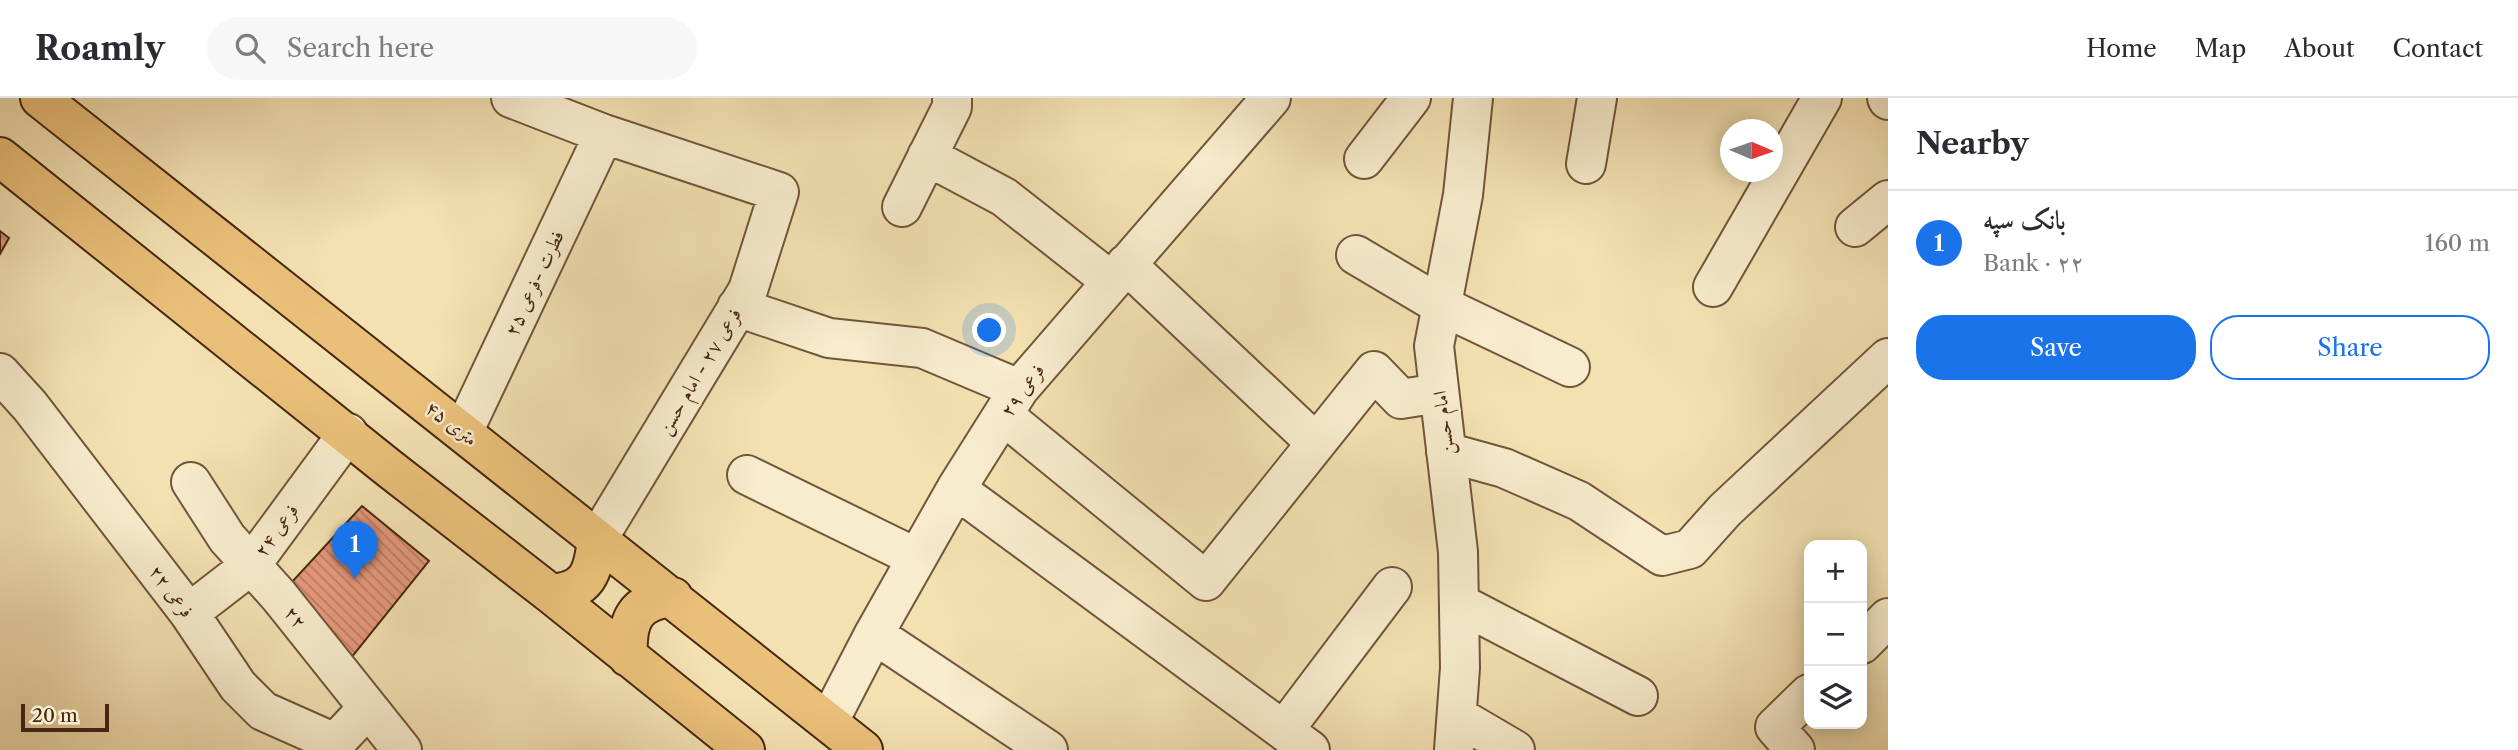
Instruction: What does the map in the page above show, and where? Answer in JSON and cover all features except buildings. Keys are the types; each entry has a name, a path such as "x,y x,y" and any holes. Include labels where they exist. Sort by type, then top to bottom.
{"main road":[{"name":"۴۵ متری","path":"40,98 863,750"},
{"path":"0,157 745,750"},
{"path":"551,594 568,593 585,580 594,564 597,540"},
{"path":"628,657 627,636 632,617 647,603 673,597"}],"street":[{"path":"511,98 604,134"},
{"path":"902,207 951,107 952,98"},
{"name":"فرعی ۲۹","path":"828,721 956,489 1011,402 1118,272 1271,98"},
{"path":"1364,159 1411,98"},
{"name":"امام حسن","path":"1455,733 1460,668 1458,552 1434,346 1463,195 1473,98"},
{"path":"1586,164 1597,98"},
{"path":"1713,287 1822,98"},
{"name":"فطرت -فرعی ۲۵","path":"463,432 604,134"},
{"name":"فرعی ۲۷ - امام حسن","path":"597,540 748,290 779,192 604,134"},
{"path":"927,156 1004,197 1118,272 1316,443"},
{"path":"1855,227 1888,200"},
{"path":"1356,256 1442,306 1570,367"},
{"path":"737,307 829,338 922,348 1011,402 1206,582 1374,371 1401,398 1439,393"},
{"path":"1446,452 1504,468 1580,501 1662,556 1690,549 1725,510 1888,358"},
{"name":"فرعی ۲۲","path":"0,373 30,406 189,612 238,686 263,711 335,743 368,709"},
{"name":"فرعی ۲۴","path":"189,612 251,565 348,433"},
{"path":"747,475 917,558"},
{"name":"۲۲","path":"191,482 227,538 286,604 402,750"},
{"path":"956,489 1297,740 1392,587"},
{"path":"1459,603 1638,696"},
{"path":"1867,639 1888,618"},
{"path":"874,634 1048,750"},
{"path":"1795,750 1775,727 1804,699"},
{"path":"1455,733 1514,750"}],"place":[{"name":"بانک سپه","path":"355,579"}]}
